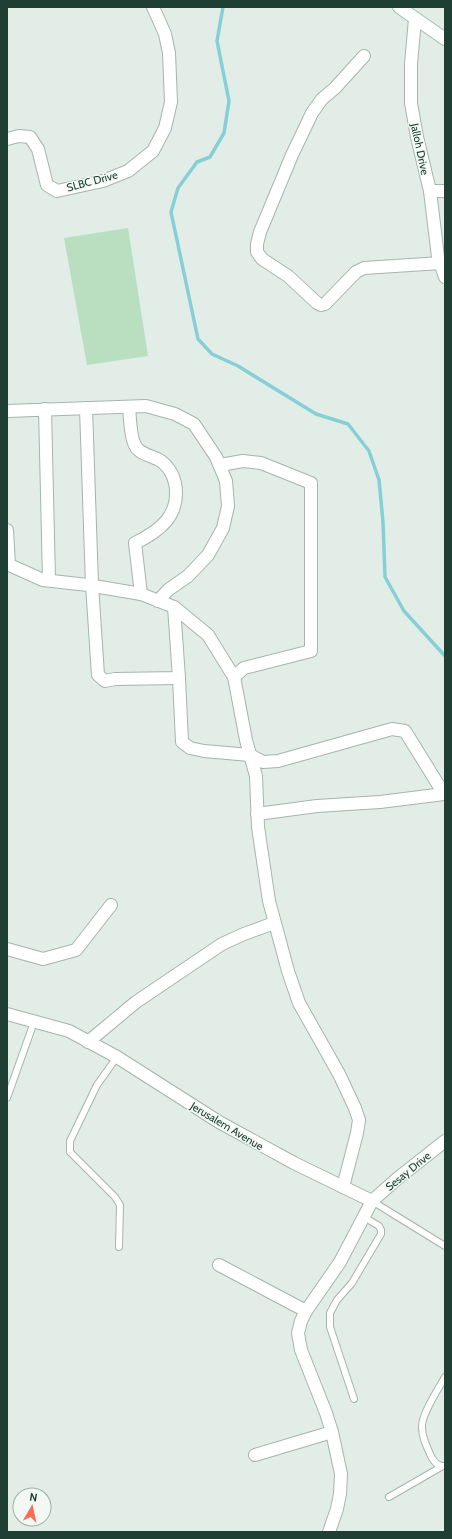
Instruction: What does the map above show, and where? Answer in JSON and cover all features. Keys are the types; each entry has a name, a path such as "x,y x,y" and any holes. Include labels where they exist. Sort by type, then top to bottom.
{"street":[{"name":"SLBC Drive","path":"7,139 19,136 30,137 38,149 47,185 57,190 103,181 128,171 153,151 165,128 171,102 169,53 164,34 153,7"},
{"path":"399,7 445,39"},
{"name":"Jalloh Drive","path":"415,19 411,64 411,103 417,137 430,191 438,257 445,277"},
{"path":"364,56 335,88 322,98 312,113 292,154 260,232 257,252 262,259 288,276 321,305 325,304 356,272 364,268 440,263"},
{"path":"430,191 445,191"},
{"path":"129,406 134,443 140,451 161,461 173,473 176,489 176,504 169,518 151,535 135,543 141,594"},
{"path":"7,411 146,406 176,414 194,424 216,457 220,466 226,481 228,506 223,528 208,555 188,576 168,590 158,601"},
{"path":"86,408 92,585 98,675 106,681 179,678"},
{"path":"45,409 49,580"},
{"path":"220,466 243,461 261,463 311,483 311,650 244,668 234,678"},
{"path":"7,530 8,565 43,580 92,585 141,594 174,607 208,635 234,678 246,740 256,776 258,827 269,901 274,922 288,971 300,1003 339,1074 355,1108 358,1120 357,1133 343,1187"},
{"path":"174,607 182,742 190,748 250,756 263,762 278,761 392,729 405,730 444,794 380,802 317,806 257,814"},
{"path":"7,949 43,959 76,950 111,905"},
{"path":"88,1042 136,1002 222,944 274,922"},
{"name":"Jerusalem Avenue","path":"7,1014 69,1031 117,1057 219,1122 280,1156 372,1201"},
{"name":"Sesay Drive","path":"372,1201 398,1178 445,1141"},
{"path":"329,1532 337,1509 340,1494 341,1474 332,1432 301,1350 298,1333 301,1321 306,1311 340,1262 372,1201"},
{"path":"219,1266 306,1311"},
{"path":"254,1455 332,1432"}],"lane":[{"path":"7,1098 34,1022"},
{"path":"117,1057 97,1085 70,1141 70,1152 120,1205 119,1247"},
{"name":"Jerusalem Avenue","path":"372,1201 445,1246"},
{"path":"354,1399 330,1327 330,1314 337,1300 352,1283 381,1234 379,1226 364,1218"},
{"path":"389,1497 443,1467 433,1461 424,1441 421,1426 428,1406 445,1377"}],"green space":[{"path":"128,228 148,356 87,365 64,238"}],"waterway":[{"path":"223,7 217,41 229,101 224,133 210,157 197,162 178,188 171,212 198,339 212,354 238,366 316,414 348,424 369,451 379,480 383,522 385,577 404,611 445,656"}]}
